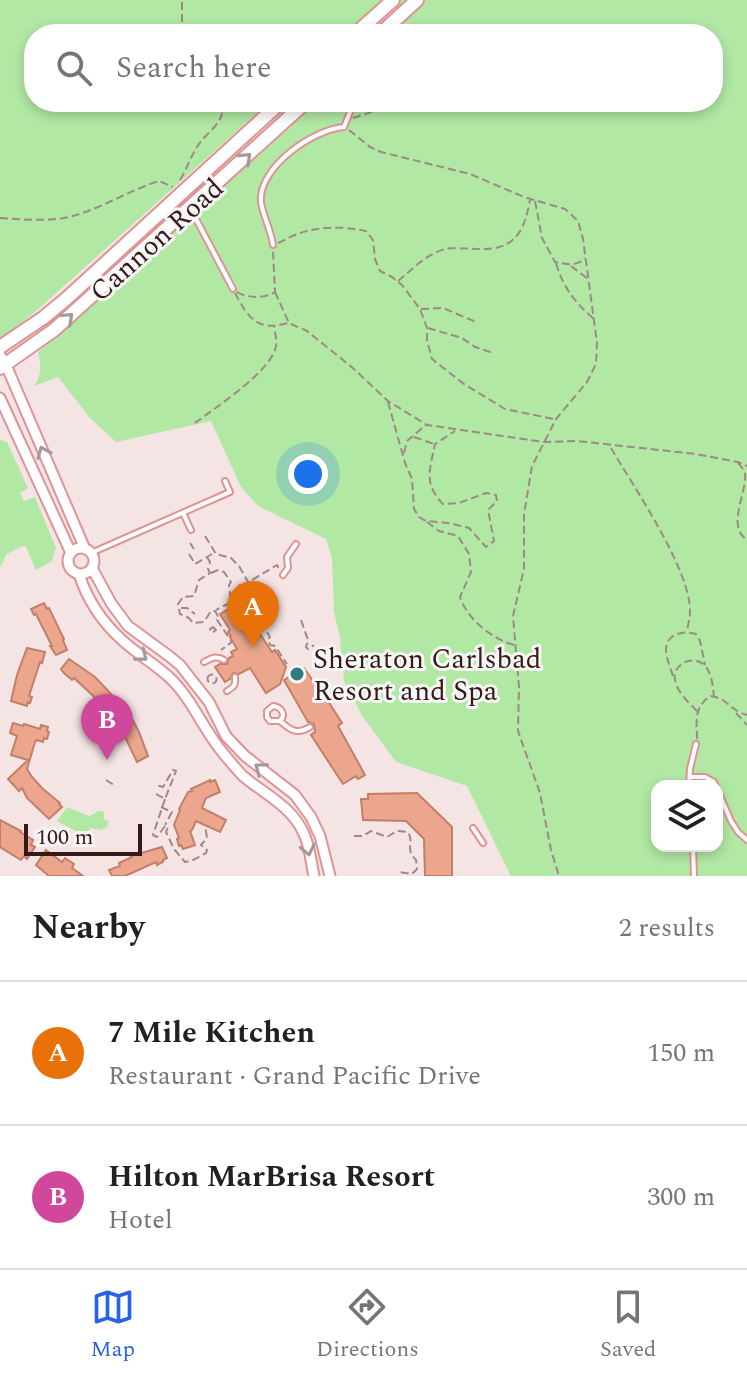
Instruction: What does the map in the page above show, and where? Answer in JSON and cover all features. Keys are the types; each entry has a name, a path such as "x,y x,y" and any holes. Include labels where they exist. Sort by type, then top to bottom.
{"main road":[{"path":"366,24 393,0"},
{"path":"391,24 417,0"},
{"name":"Cannon Road","path":"0,347 66,299 270,112"},
{"name":"Cannon Road","path":"2,363 54,330 295,112"}],"street":[{"path":"2,363 94,561 86,573 73,571 68,560 71,553 77,549 88,551"},
{"path":"0,398 71,553"},
{"path":"40,488 56,481"},
{"path":"92,568 128,626 180,665 209,702 226,736 245,756 295,795 320,836 330,876"},
{"path":"79,574 85,592 108,626 121,640 168,676 188,699 225,756 243,775 290,813 305,834 314,876"},
{"path":"108,626 120,616"},
{"path":"168,676 180,665"}],"lane":[{"path":"273,245 261,202 267,178 297,146 335,127 344,127 350,112"},
{"path":"188,210 196,219 233,289"},
{"path":"88,551 230,492 225,481"},
{"path":"183,513 191,530"},
{"path":"283,575 288,568 287,557 296,544"},
{"path":"204,662 213,657 224,660"},
{"path":"227,691 234,687 235,677"},
{"path":"280,721 282,711 276,706 271,707 267,711 270,721 280,721 293,731 304,731 310,727"},
{"path":"690,780 696,744"},
{"path":"690,777 705,777 714,782 731,821 747,840"},
{"path":"473,828 483,843"},
{"path":"692,852 694,876"}],"path":[{"path":"182,0 182,24"},
{"path":"0,218 60,219 159,181 175,188 190,163 194,149 219,121 222,112"},
{"path":"348,119 371,112"},
{"path":"344,127 381,152 470,174 565,209 578,221 594,319 596,364 593,373 556,419 532,466 524,514 524,569 513,616 519,687 518,731 540,793 559,876"},
{"path":"533,199 542,238 561,281 594,319"},
{"path":"398,282 428,255 449,248 490,250 503,247 515,239 523,227 533,199"},
{"path":"289,323 275,292 273,245 318,229 351,227 366,231 373,240 380,271 398,282 420,309 432,359 464,384 505,409 556,419"},
{"path":"555,262 580,263 585,257"},
{"path":"568,264 589,280"},
{"path":"233,289 241,295 269,296 275,292"},
{"path":"233,289 243,309 254,320 274,327 289,323 307,331 388,401 427,425 544,442 577,441 696,454 747,466"},
{"path":"420,309 443,308 476,322"},
{"path":"195,423 270,362 277,345 274,327"},
{"path":"427,328 462,338 475,347 493,353"},
{"path":"388,401 412,479 414,509 419,517 439,531 458,536 469,554 471,572 460,597 468,614 500,640 515,646"},
{"path":"403,457 404,448 412,437 427,425"},
{"path":"426,521 469,528 486,547 494,541 488,510 497,501 496,495 486,493 459,503 443,504 430,486 435,444 456,430"},
{"path":"412,437 435,444"},
{"path":"610,446 678,567 691,612 687,631"},
{"path":"738,462 745,472 746,482 738,527 741,536 747,540"},
{"path":"205,536 216,554 235,562 249,582 251,591 246,598"},
{"path":"190,543 194,549"},
{"path":"189,554 195,564 212,554"},
{"path":"207,557 210,573"},
{"path":"231,597 235,596 241,602 237,595 249,582 277,565 279,569"},
{"path":"218,570 224,572 231,582 231,590 231,602 211,611 204,622 193,623 180,614 180,600 194,596 199,580 210,573 218,570"},
{"path":"231,590 238,585 242,590 256,615 256,625 264,627 270,637 270,645 275,646 287,664"},
{"path":"180,608 185,607 195,614"},
{"path":"215,611 217,620 232,642 221,650"},
{"path":"301,620 308,640 306,647 308,649 314,645"},
{"path":"215,628 221,625"},
{"path":"697,711 685,699 675,681 666,650 677,633 687,631 696,634 714,697"},
{"path":"675,681 675,672 687,660 705,665"},
{"path":"216,677 220,674"},
{"path":"696,744 697,711 700,703 710,696 721,697 747,725"},
{"path":"732,709 747,715"},
{"path":"156,785 163,787 173,770 176,771 161,807 153,835 157,837 172,812 161,807"},
{"path":"106,780 114,787"},
{"path":"156,794 165,799"},
{"path":"165,826 168,827 166,832 174,849 183,861 188,862 206,853 207,850 201,845 207,838 205,825"},
{"path":"354,836 363,836 371,831 387,837 397,831 408,832 411,842 409,849 416,860 417,869 412,874 399,872"}],"green space":[{"path":"0,0 382,0 355,24 24,24 24,112 258,112 35,312 0,339"},
{"path":"396,0 747,0 747,876 510,876 467,786 396,762 363,717 344,681 334,612 332,558 326,539 258,506 241,487 211,421 116,442 90,418 58,377 34,386 40,370 38,352 305,112 723,112 723,24 402,24 410,16"},
{"path":"0,440 7,442 28,488 20,493 24,501 35,497 56,548 52,561 36,570 23,546 7,554 0,567"},
{"path":"67,807 89,816 98,811 104,812 104,819 109,821 107,827 100,830 90,828 88,835 77,832 57,821"}],"building":[{"path":"44,603 67,650 56,655 31,609"},
{"path":"237,604 286,667 280,684 266,693 250,668 239,674 233,673 225,682 215,667 227,664 233,656 231,652 237,649 220,614"},
{"path":"27,648 45,652 27,706 11,701"},
{"path":"69,659 95,677 113,696 104,706 61,669"},
{"path":"304,668 342,723 338,726 365,775 358,779 356,776 343,784 311,735 315,732 314,724 308,722 284,680"},
{"path":"123,706 139,732 148,756 137,762 111,712"},
{"path":"13,723 40,729 41,725 48,727 47,739 35,742 27,769 62,807 49,819 27,798 22,788 19,791 8,779 28,760 11,755 17,736 10,733"},
{"path":"215,780 220,792 206,798 202,808 226,820 220,832 196,821 190,831 195,845 183,849 179,846 174,825 179,809 191,789"},
{"path":"417,793 452,827 452,876 425,876 424,839 406,821 363,820 361,799 368,799 368,794"},
{"path":"0,820 33,840 31,845 35,847 27,859 24,856 21,860 0,847"},
{"path":"162,847 167,858 163,862 157,865 156,862 125,876 112,876 109,870 120,866 119,863 131,856"},
{"path":"46,850 62,862 65,858 74,864 72,868 83,876 49,876 36,865"}],"place":[{"name":"7 Mile Kitchen","path":"253,647"},
{"name":"Sheraton Carlsbad Resort and Spa","path":"297,674"},
{"name":"Hilton MarBrisa Resort","path":"107,760"}]}
